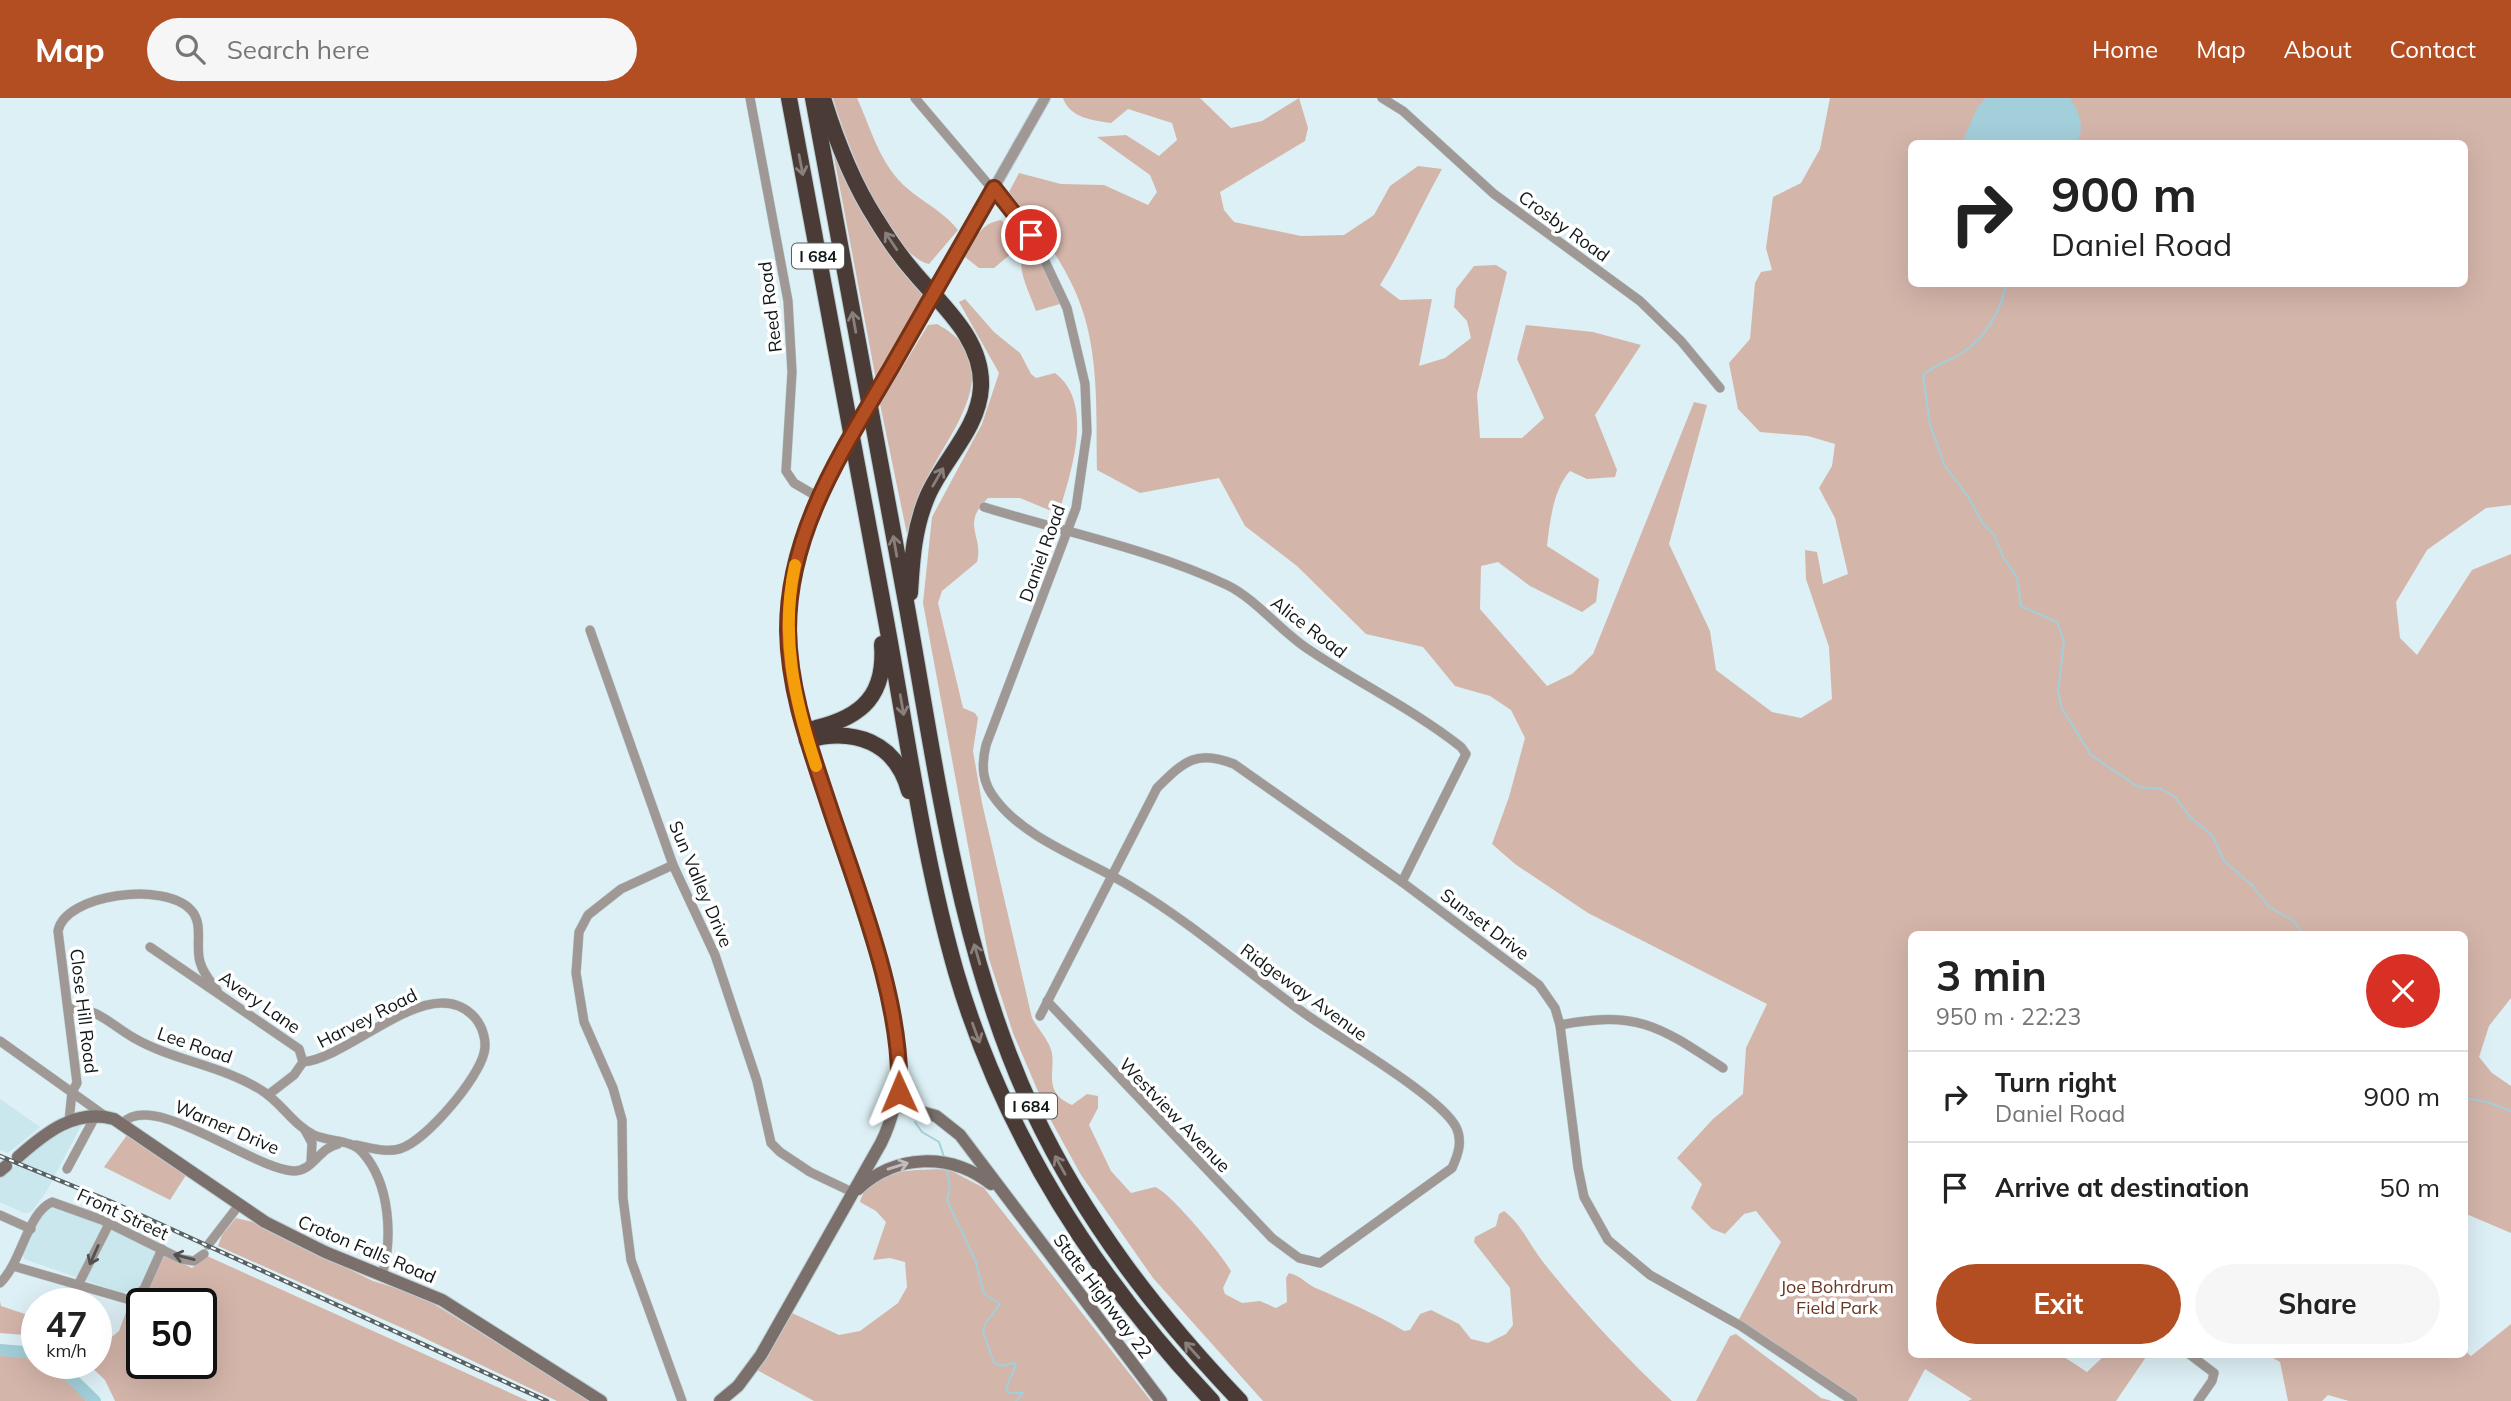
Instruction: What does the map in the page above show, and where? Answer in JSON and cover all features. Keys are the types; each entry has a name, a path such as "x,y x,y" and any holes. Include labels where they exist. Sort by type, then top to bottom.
{"highway":[{"name":"I 684","path":"789,98 929,848 943,919 968,1009 991,1071 1025,1143 1064,1212 1108,1279 1157,1341 1212,1401"},
{"name":"I 684","path":"813,98 967,915 991,1002 1022,1086 1055,1156 1110,1245 1173,1328 1240,1401"},
{"path":"823,98 844,157 863,196 898,252 962,328 974,350 980,372 980,397 973,419 935,481 923,508 914,539 908,613"},
{"path":"806,735 845,720 869,700 882,668 881,634 885,614"},
{"path":"806,735 857,736 875,743 891,755 904,774 918,830 929,848"}],"main road":[{"path":"720,1401 738,1387 753,1367 881,1143 896,1105 899,1065 878,960 806,735 792,680 789,612 796,562 818,497 933,295"},
{"path":"896,1105 936,1116 952,1127 1017,1213"},
{"path":"18,1157 48,1133 69,1121 100,1116 123,1123"},
{"name":"Croton Falls Road","path":"123,1123 239,1205 293,1237 459,1309 601,1401"},
{"path":"844,1205 878,1174 912,1162 934,1161 974,1172 990,1184 1017,1213"},
{"name":"State Highway 22","path":"1017,1213 1161,1401"}],"street":[{"name":"Reed Road","path":"750,98 788,301 792,372 786,471 794,483 818,497"},
{"name":"Daniel Road","path":"915,98 1034,238 1067,308 1080,359 1087,432 1081,483 1069,533 989,734 982,769 989,791 1014,818 1111,876"},
{"path":"933,295 1045,98"},
{"name":"Crosby Road","path":"1382,98 1403,111 1491,192 1640,301 1681,341 1720,388"},
{"name":"Alice Road","path":"984,507 1152,556 1228,585 1279,628 1342,673 1461,747 1466,754 1458,774 1402,882"},
{"name":"Sun Valley Drive","path":"590,630 673,865 715,955 757,1080 772,1143 780,1152 810,1172 852,1192"},
{"name":"Sunset Drive","path":"1040,1016 1157,788 1189,760 1218,758 1255,776 1539,985 1555,1009 1560,1025 1584,1197 1608,1240 1650,1275 1741,1326 1853,1401"},
{"path":"673,865 621,889 588,915 579,932 576,973 584,1021 613,1088 622,1120 622,1181 631,1260 682,1401"},
{"name":"Ridgeway Avenue","path":"1111,876 1133,887 1305,1014 1411,1085 1456,1126 1459,1148 1452,1168 1320,1263 1311,1263 1282,1248"},
{"name":"Close Hill Road","path":"69,1121 72,1093 78,1083 58,931 62,920 79,907 135,892 166,896 193,911 198,930 200,963 217,990"},
{"name":"Avery Lane","path":"150,947 295,1044 303,1055 303,1062"},
{"name":"Westview Avenue","path":"1047,1001 1282,1248"},
{"name":"Harvey Road","path":"303,1062 328,1057 421,1006 450,1004 467,1010 478,1023 485,1039 484,1056 462,1091 438,1119 404,1148 388,1150 347,1144"},
{"name":"Lee Road","path":"68,1009 94,1012 154,1049 227,1072 268,1095 313,1135 347,1144"},
{"path":"1560,1025 1616,1018 1649,1025 1674,1035 1723,1068"},
{"path":"0,1041 100,1116 67,1170"},
{"path":"268,1095 293,1075 303,1062"},
{"name":"Warner Drive","path":"123,1123 132,1116 159,1117 279,1168 300,1171 310,1165 312,1143 302,1126"},
{"path":"310,1165 327,1147 347,1144 361,1150 371,1165 384,1201 389,1242 382,1275"},
{"name":"Front Street","path":"31,1229 40,1210 52,1202 108,1224 187,1261 200,1259 239,1205"},
{"path":"0,1215 31,1229 13,1266 0,1283"},
{"path":"78,1285 108,1224"},
{"path":"13,1266 123,1300 134,1299 144,1289 162,1249"},
{"path":"2194,1358 2214,1373 2212,1381 2198,1401"}],"shaded area":[{"path":"1986,98 2070,98 2080,120 2081,132 2078,140 1963,140 1977,108"},
{"path":"0,1099 40,1127 8,1153 0,1150"},
{"path":"82,1124 45,1194 31,1212 24,1213 0,1202 0,1179 7,1172 51,1138"},
{"path":"51,1203 97,1220 109,1229 111,1227 153,1247 155,1253 138,1288 126,1288 126,1292 122,1293 24,1259 23,1254 43,1208"}],"green space":[{"path":"833,98 857,98 878,149 889,168 910,191 944,215 958,230 929,264 914,256 898,240 884,218 857,165"},
{"name":"Joe Bohrdrum Field Park","path":"1063,98 1200,98 1231,128 1262,121 1299,98 1308,128 1305,141 1220,192 1224,210 1234,222 1301,236 1344,235 1374,215 1390,186 1418,166 1442,169 1380,285 1400,300 1432,299 1419,366 1445,358 1471,338 1467,321 1454,307 1456,289 1474,266 1496,265 1507,272 1477,394 1480,438 1522,438 1544,418 1517,359 1526,325 1593,332 1641,345 1595,415 1617,470 1615,477 1587,479 1570,471 1556,496 1551,516 1547,546 1599,579 1596,602 1582,612 1530,586 1498,562 1481,566 1480,609 1547,686 1572,674 1593,654 1694,402 1707,405 1669,544 1710,631 1716,670 1772,712 1801,718 1832,699 1829,647 1806,579 1805,550 1817,552 1823,584 1848,574 1835,518 1819,488 1832,466 1835,444 1808,436 1760,432 1738,409 1729,363 1750,339 1755,283 1761,272 1772,270 1766,248 1773,197 1801,183 1820,149 1830,98 2511,98 2511,505 2486,508 2427,550 2396,602 2400,638 2417,655 2472,570 2511,554 2511,998 2489,1026 2479,1057 2492,1073 2511,1086 2511,1233 2468,1215 2468,931 1908,931 1908,1358 2066,1358 2087,1372 2102,1358 2145,1358 2116,1401 1968,1401 1972,1399 1925,1369 1908,1401 1857,1401 1738,1321 1781,1242 1756,1211 1744,1214 1725,1234 1712,1229 1691,1208 1702,1184 1677,1158 1713,1119 1743,1094 1746,1048 1767,1004 1588,913 1515,864 1492,844 1509,797 1525,738 1511,710 1490,696 1455,686 1423,647 1366,634 1297,566 1245,526 1219,478 1140,493 1097,470 1094,372 1084,315 1062,265 1009,192 1019,173 1061,184 1104,185 1148,205 1157,192 1150,175 1097,137 1126,135 1159,156 1177,140 1172,123 1128,109 1111,123 1082,117 1071,110"},
{"path":"829,130 921,288 922,299 876,380"},
{"path":"1001,220 1015,234 1012,253 994,268 979,268 965,257 983,229"},
{"path":"1027,248 1034,249 1060,304 1036,311 1022,270 1021,262"},
{"path":"965,299 994,332 1020,353 1031,374 1036,378 1055,373 1067,385 1077,418 1074,455 1061,506 1049,510 1020,498 988,498 975,516 977,562 942,591 938,603 963,708 975,713 978,718 973,751 982,803 1032,1018 1048,1043 1052,1055 1052,1078 1056,1093 1072,1105 1087,1094 1098,1096 1098,1108 1089,1125 1111,1171 1131,1193 1155,1187 1172,1200 1226,1263 1231,1271 1223,1288 1225,1294 1242,1303 1260,1301 1276,1308 1287,1302 1286,1278 1289,1273 1404,1331 1410,1330 1420,1314 1431,1310 1459,1324 1471,1339 1488,1343 1506,1334 1513,1325 1510,1288 1474,1242 1475,1237 1496,1226 1499,1214 1504,1211 1516,1222 1543,1262 1589,1316 1672,1401 1263,1401 1153,1278 1081,1175 1049,1117 1013,1033 989,959 923,603 932,517 982,424 999,373 959,302"},
{"path":"937,324 957,338 968,354 972,371 970,390 956,427 922,489 907,534 880,404 928,325"},
{"path":"130,1131 188,1172 170,1200 104,1167"},
{"path":"948,1169 984,1188 1151,1401 814,1401 757,1370 792,1313 839,1335 860,1331 898,1303 907,1287 905,1262 890,1258 873,1260 886,1222 876,1211 860,1202 865,1191 885,1176 910,1171"},
{"path":"236,1218 253,1222 373,1281 421,1296 591,1401 557,1401 418,1335 218,1246 222,1235"},
{"path":"165,1255 192,1268 207,1256 528,1401 115,1401 104,1379 112,1379 112,1337 119,1331 126,1312 126,1379 217,1379 217,1288 148,1288"},
{"path":"0,1301 1,1306 21,1313 21,1335 0,1333"},
{"path":"2511,1324 2511,1401 2349,1401 2328,1395 2322,1401 2288,1401 2280,1362 2273,1358 2468,1358 2468,1353 2471,1356"},
{"path":"1736,1334 1821,1398 1832,1401 1696,1401 1730,1336"},
{"path":"0,1356 12,1356 21,1358 21,1379 73,1379 86,1401 0,1401"}],"waterway":[{"path":"2005,287 1996,313 1978,340 1962,353 1923,375 1930,425 1945,466 1969,498 1983,524 1994,534 2003,557 2017,577 2021,606 2057,622 2064,641 2058,690 2061,707 2091,755 2138,787 2161,789 2175,797 2190,817 2212,835 2224,861 2253,886 2269,907 2294,921 2300,931"},
{"path":"2468,1099 2511,1111"},
{"path":"915,1122 922,1132 939,1142 944,1157"},
{"path":"946,1168 950,1186 947,1200 976,1262 984,1294 1000,1304 985,1324 983,1332 994,1363 1003,1366 1012,1363 1016,1365 1006,1388 1009,1393 1023,1393 1016,1401"},
{"path":"0,1350 21,1352"},
{"path":"72,1379 95,1401"}],"railway":[{"path":"0,1156 112,1202 547,1401"}],"slow traffic":[{"path":"795,565 788,629 790,664 799,711 816,766"}],"route":[{"path":"899,1092 897,1049 878,960 795,696 788,629 792,578 800,545 823,486 994,188 1031,235"}]}
